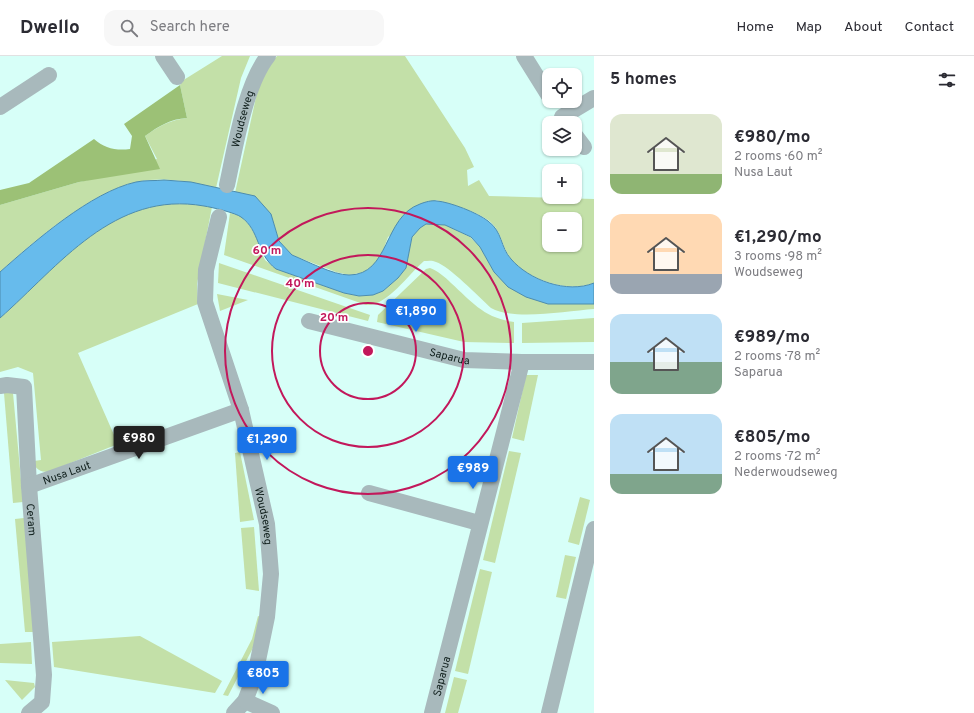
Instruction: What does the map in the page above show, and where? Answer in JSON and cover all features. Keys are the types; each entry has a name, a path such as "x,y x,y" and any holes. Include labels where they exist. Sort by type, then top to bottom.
{"street":[{"path":"163,56 176,77"},
{"name":"Woudseweg","path":"227,185 245,107 261,65 268,56"},
{"path":"524,56 542,85"},
{"path":"0,107 49,75"},
{"path":"570,116 590,103"},
{"name":"Woudseweg","path":"220,217 206,270 205,302 241,410 267,524 271,574 267,617 255,675 240,707"},
{"name":"Saparua","path":"309,322 464,360 594,362"},
{"name":"Saparua","path":"432,713 479,523 522,362"},
{"name":"Ceram","path":"0,386 7,385 24,387 29,486 44,675 42,702 30,713"},
{"name":"Nusa Laut","path":"29,486 155,439 241,410"},
{"path":"369,492 479,523"},
{"path":"549,713 588,582 594,529"},
{"path":"240,707 272,713"}],"green space":[{"path":"222,56 250,56 241,78 216,188 187,182 167,180 147,180 120,187 83,206 64,219 29,246 0,272 0,205 105,176 157,159 145,136 165,124 175,120 187,118 180,85 182,81"},
{"path":"277,56 405,56 465,148 474,167 467,170 468,186 479,180 489,196 542,198 542,204 582,204 582,199 594,199 594,283 584,286 561,285 550,283 528,273 511,259 505,249 499,233 493,224 488,220 482,216 456,206 436,200 388,237 381,256 365,272 349,275 336,272 292,255 279,241 274,224 235,193 258,88 267,67"},
{"path":"180,85 187,118 175,120 165,124 145,136 160,169 79,182 0,205 0,190 29,183 94,139 102,145 110,148 120,150 130,149 132,136 124,124"},
{"path":"161,204 194,204 212,207 197,284 198,304 78,353 118,444 48,472 40,471 34,464 34,461 41,460 33,373 18,367 0,372 0,318 54,266 93,234 114,220 137,210"},
{"path":"230,213 241,216 250,226 260,244 261,252 265,260 276,269 344,293 359,296 373,295 383,291 398,278 406,268 412,237 420,228 426,224 445,225 470,237 480,247 494,272 548,304 594,304 594,309 526,315 501,312 491,308 448,269 433,261 424,261 389,296 374,304 366,305 224,255"},
{"path":"219,263 370,315 368,321 218,283"},
{"path":"430,268 444,276 472,303 486,313 494,317 514,322 514,343 464,342 377,322 378,315 426,269"},
{"path":"217,294 248,300 220,311"},
{"path":"594,318 594,342 522,343 522,323"},
{"path":"526,375 538,375 524,441 512,438"},
{"path":"4,393 13,393 23,502 13,503"},
{"path":"509,451 521,453 495,563 483,560"},
{"path":"240,452 254,520 240,522 235,453"},
{"path":"580,497 590,500 579,545 568,542"},
{"path":"24,518 34,632 25,632 15,519"},
{"path":"254,527 259,591 246,589 241,528"},
{"path":"565,555 576,557 566,599 556,597"},
{"path":"480,569 492,572 468,674 455,671"},
{"path":"258,616 261,617 257,640 228,696 223,695 252,639"},
{"path":"140,636 222,681 215,693 54,667 52,642"},
{"path":"31,642 32,664 0,663 0,644"},
{"path":"454,677 467,680 458,713 445,713"},
{"path":"5,680 34,683 35,687 22,700"}],"water":[{"path":"164,180 191,182 255,196 271,214 279,241 292,255 335,273 349,275 362,272 372,266 380,256 399,221 408,211 428,201 449,203 471,211 493,225 511,259 519,267 538,279 561,286 572,287 594,283 594,304 548,304 526,297 508,287 494,272 480,247 471,237 445,225 426,224 412,237 406,268 398,278 383,291 373,295 359,296 344,293 276,269 265,256 252,228 238,215 204,206 172,204 142,209 115,221 90,236 67,255 0,318 0,272 30,246 64,219 82,207 119,187 136,182"}]}
